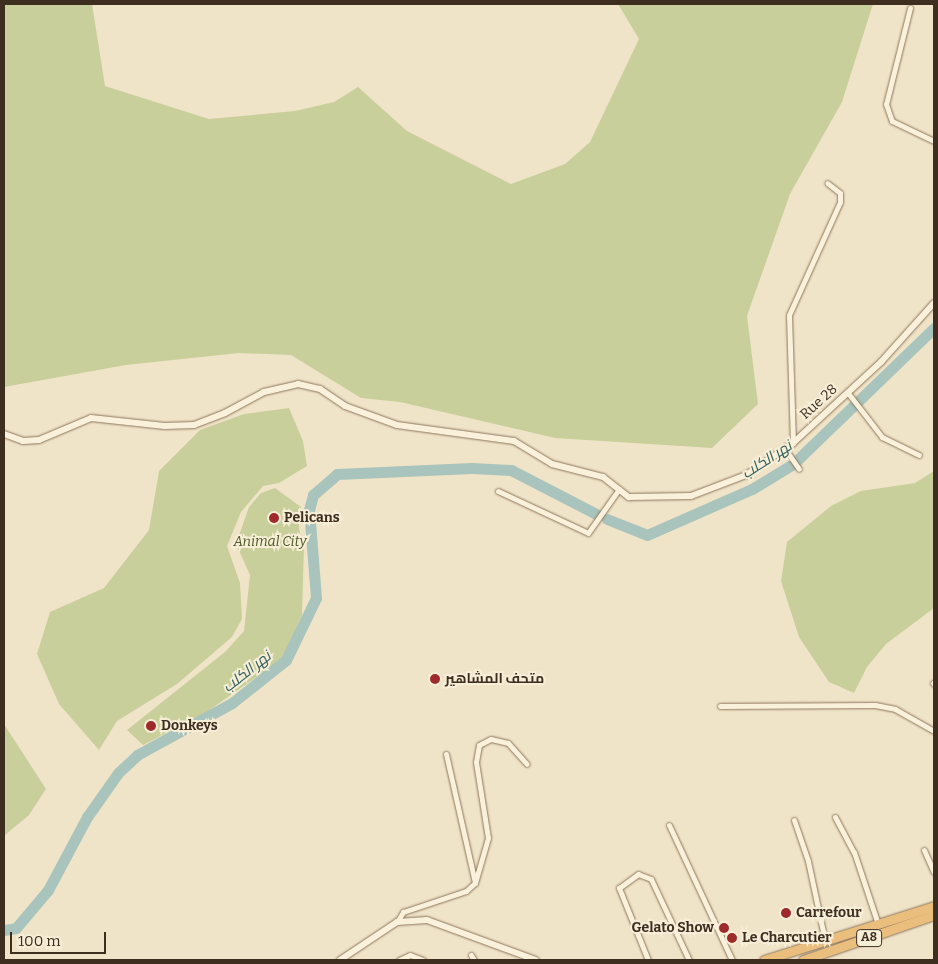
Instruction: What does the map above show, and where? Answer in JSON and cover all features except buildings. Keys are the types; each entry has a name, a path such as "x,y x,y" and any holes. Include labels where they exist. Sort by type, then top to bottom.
{"highway":[{"name":"A8","path":"764,960 934,906"},
{"name":"A8","path":"803,960 827,956 934,915"}],"street":[{"path":"910,8 886,104 892,121 934,141"},
{"path":"793,443 789,315 840,202 840,193 827,183"},
{"name":"Rue 28","path":"4,434 23,441 39,440 91,418 179,426 208,421 264,392 298,384 320,389 345,406 397,424 514,441 552,464 603,477 619,489 643,499 701,494 746,475 785,450 905,339 934,303"},
{"path":"848,393 882,437 920,455"},
{"path":"785,450 799,469"},
{"path":"498,491 588,533 619,489"},
{"path":"720,706 876,705 895,709 934,731"},
{"path":"340,960 397,922 403,912 466,891 475,883 488,838 476,762 478,745 491,739 508,743 527,764"},
{"path":"446,754 475,883"},
{"path":"835,817 854,852 878,924"},
{"path":"794,820 808,861 825,941"},
{"path":"670,825 732,960"},
{"path":"924,850 934,872"},
{"path":"648,960 619,888 638,874 651,879 689,960"},
{"path":"397,922 433,921 536,960"},
{"path":"399,960 410,955 423,960"}],"green space":[{"path":"4,4 92,4 105,86 209,119 295,111 334,102 358,87 407,131 511,184 565,164 590,142 639,39 618,4 873,4 842,102 790,194 747,316 758,404 712,448 555,438 400,402 361,398 291,355 239,353 126,365 4,387"},
{"path":"289,408 303,441 307,466 279,483 263,486 241,512 227,546 240,583 242,619 232,637 177,684 117,721 99,750 59,704 37,654 50,612 104,588 149,530 159,471 200,430 244,414"},
{"path":"934,471 934,608 886,644 867,667 854,693 829,682 799,637 781,581 787,542 831,506 861,491 915,483"},
{"name":"Animal City","path":"275,488 301,507 299,529 304,546 302,615 284,658 205,713 143,745 127,730 225,652 244,631 250,575 236,544 249,507 261,493"},
{"path":"4,724 46,789 29,815 4,836"}],"waterway":[{"name":"نهر الكلب","path":"607,519 647,535 752,489 793,464 934,328"},
{"name":"نهر الكلب","path":"4,930 16,928 48,890 87,817 118,773 137,755 232,703 286,660 316,598 309,510 313,495 337,474 472,468 511,470 598,515"}],"place":[{"name":"Pelicans","path":"274,518"},
{"name":"متحف المشاهير","path":"435,679"},
{"name":"Donkeys","path":"151,726"},
{"name":"Carrefour","path":"786,913"},
{"name":"Gelato Show","path":"724,928"},
{"name":"Le Charcutier","path":"732,938"}]}
